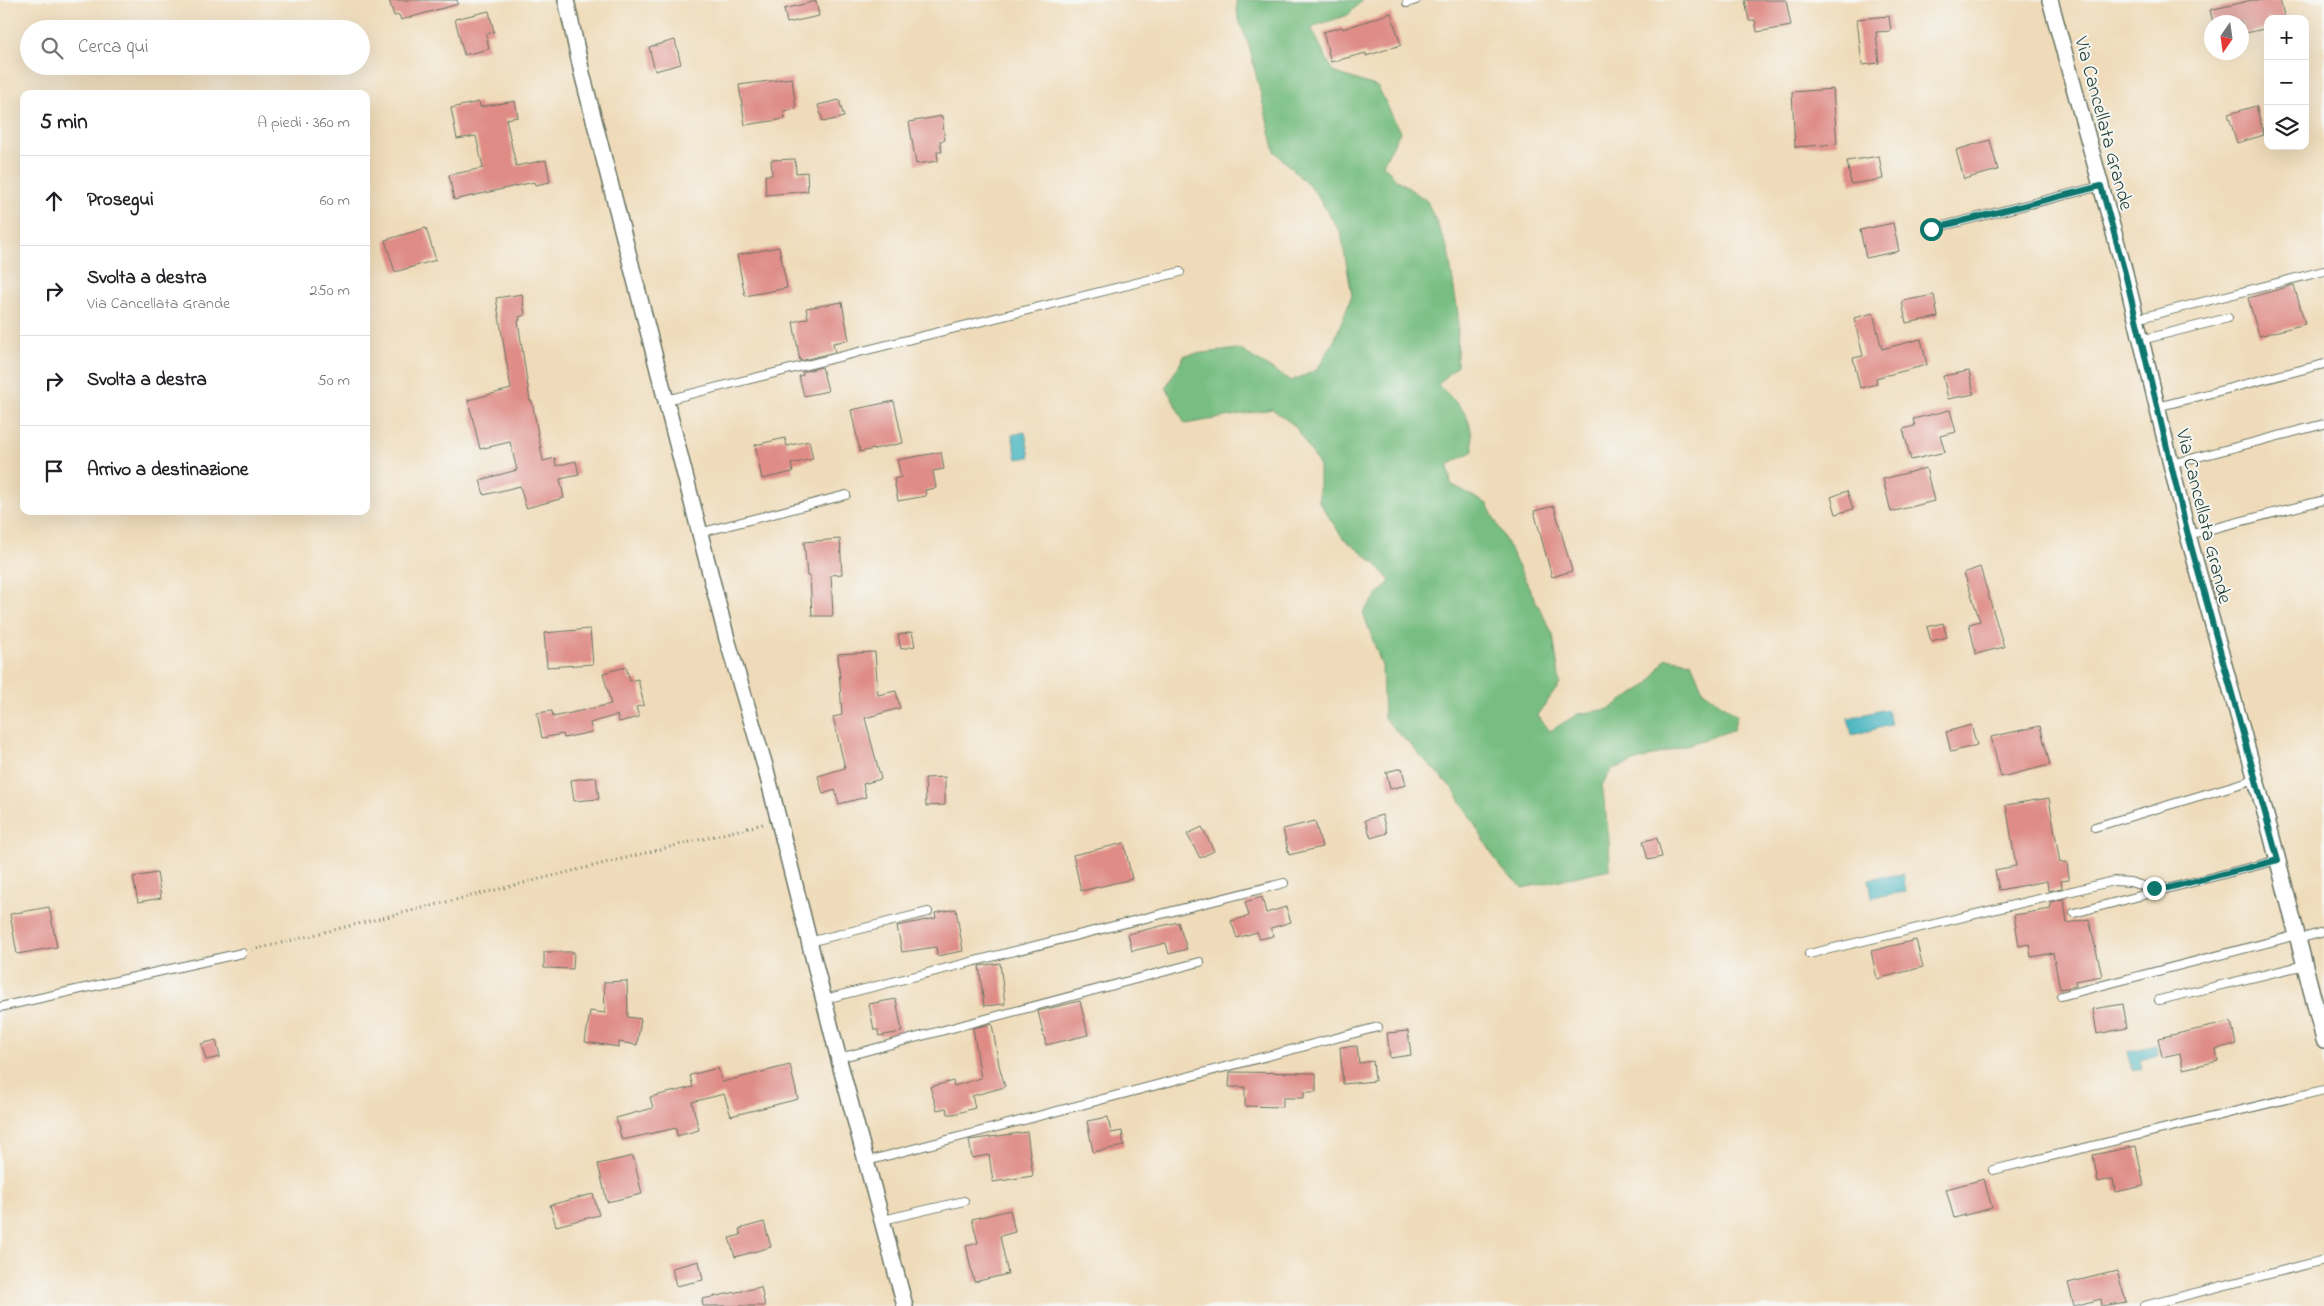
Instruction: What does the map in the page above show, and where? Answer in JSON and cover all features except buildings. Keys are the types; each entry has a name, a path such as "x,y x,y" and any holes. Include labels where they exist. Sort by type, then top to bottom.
{"street":[{"path":"566,0 584,83 727,639 779,820 839,1058 905,1306"},
{"name":"Via Cancellata Grande","path":"2050,0 2136,319 2188,535 2278,860 2324,1040"}],"lane":[{"path":"1407,2 1416,0"},
{"path":"1931,229 2101,186"},
{"path":"2136,319 2324,271"},
{"path":"666,400 1180,272"},
{"path":"2141,340 2228,318"},
{"path":"2157,406 2324,364"},
{"path":"2171,464 2324,424"},
{"path":"700,533 846,495"},
{"path":"2188,535 2324,500"},
{"path":"2095,827 2256,779"},
{"path":"2074,912 2278,860"},
{"path":"1809,954 2114,881 2130,882 2147,887 2168,888"},
{"path":"825,999 1284,883"},
{"path":"809,942 928,912"},
{"path":"2060,996 2324,932"},
{"path":"0,1006 242,952"},
{"path":"839,1058 1200,962"},
{"path":"2159,1000 2305,965"},
{"path":"867,1161 1378,1027"},
{"path":"1993,1170 2324,1090"},
{"path":"883,1220 964,1200"},
{"path":"2144,1306 2324,1260"}],"path":[{"path":"242,952 779,820"}],"green space":[{"path":"1236,0 1362,0 1348,15 1311,27 1333,72 1378,87 1400,132 1383,164 1397,180 1427,201 1448,250 1458,314 1457,366 1438,385 1460,407 1468,420 1471,428 1473,451 1448,465 1451,484 1487,504 1553,635 1560,684 1537,715 1550,731 1578,714 1609,709 1648,685 1666,658 1691,662 1703,691 1737,715 1733,730 1612,769 1602,785 1609,840 1610,869 1523,888 1500,867 1454,790 1384,718 1382,666 1363,612 1390,581 1375,563 1343,538 1319,502 1319,465 1295,426 1272,409 1185,424 1166,387 1185,355 1239,349 1291,381 1317,370 1334,341 1352,295 1341,233 1314,191 1275,152 1249,46 1238,17"}],"water":[{"path":"1025,432 1030,457 1017,459 1012,435"},
{"path":"1887,709 1891,725 1852,735 1848,718"},
{"path":"1903,874 1906,892 1872,897 1869,879"},
{"path":"2156,1045 2158,1055 2140,1060 2142,1069 2133,1071 2128,1052"}],"route":[{"path":"1931,229 2101,186 2125,273 2188,535 2278,860 2168,888 2154,888"}]}
